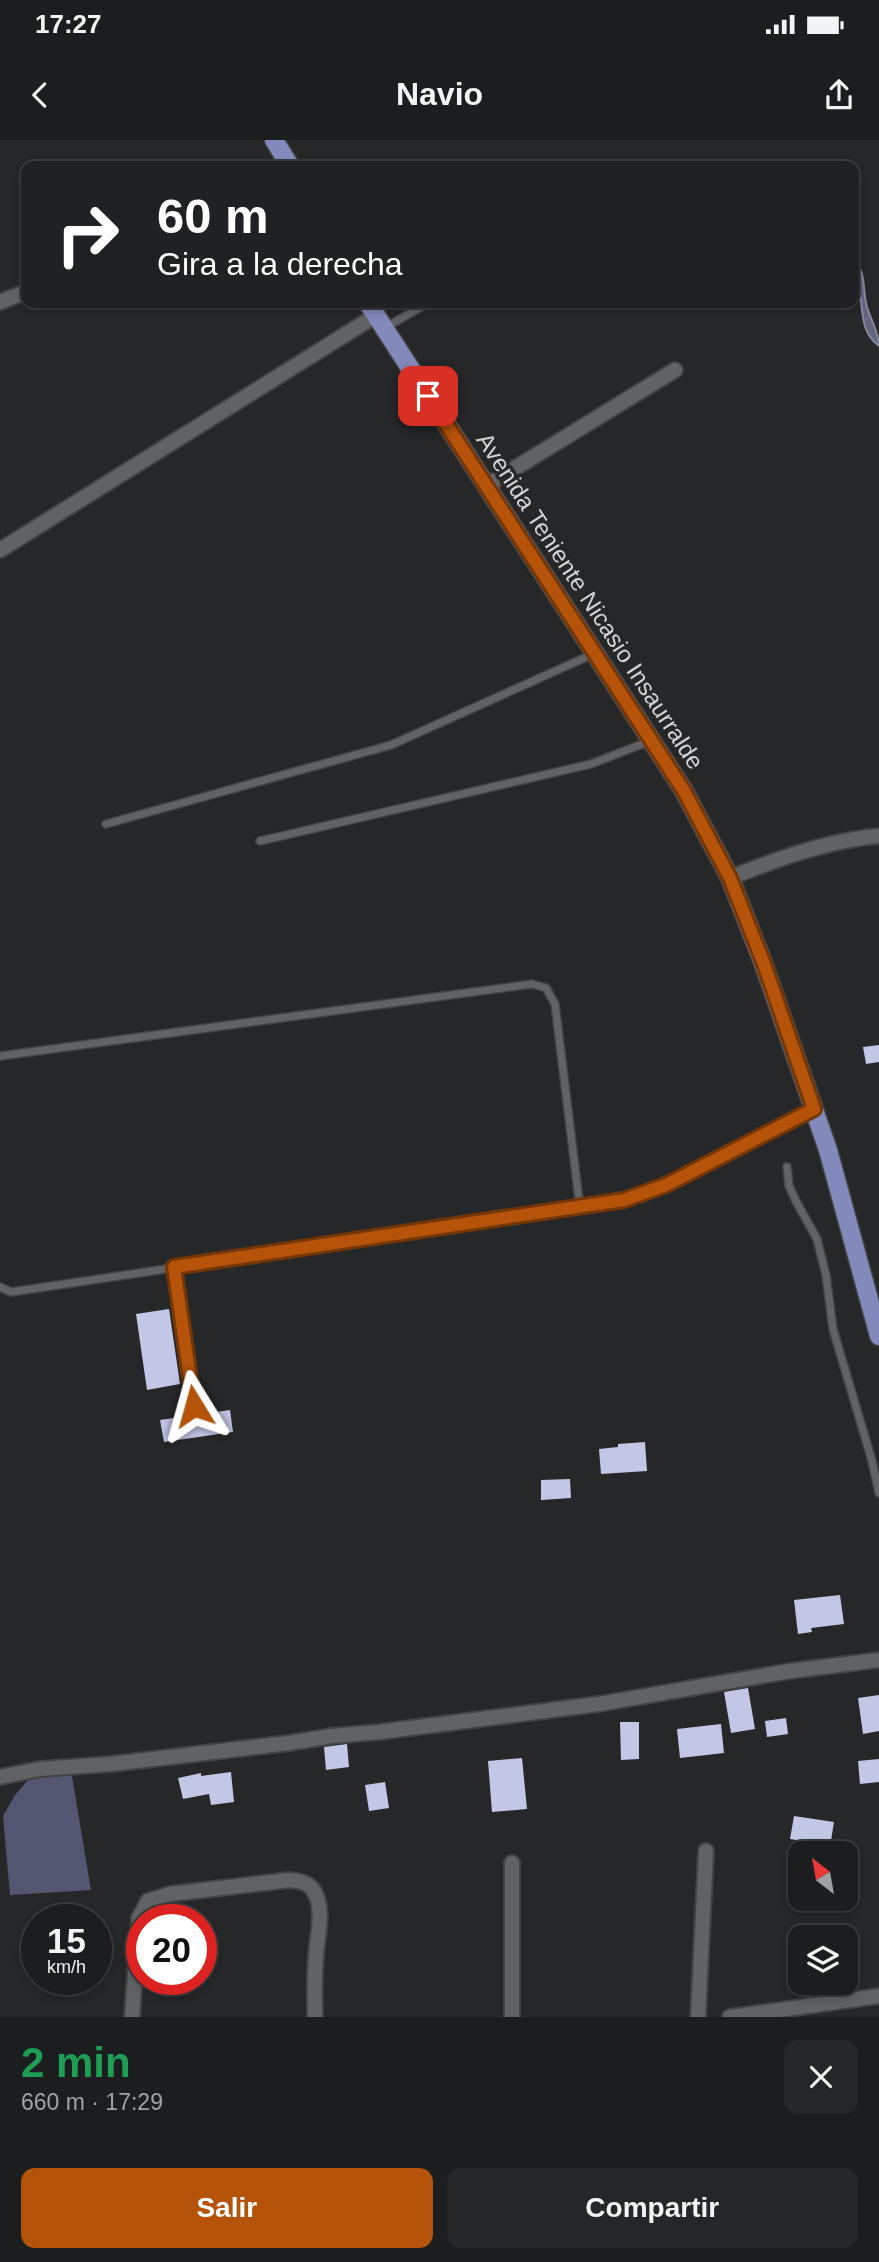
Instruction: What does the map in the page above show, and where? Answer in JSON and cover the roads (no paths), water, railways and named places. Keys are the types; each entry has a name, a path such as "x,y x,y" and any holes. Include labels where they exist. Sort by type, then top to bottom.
{"main road":[{"path":"274,140 287,161"},
{"name":"Avenida Teniente Nicasio Insaurralde","path":"375,316 684,791 730,878 764,964 828,1150 879,1336"}],"street":[{"path":"0,302 21,294"},
{"path":"0,550 375,316"},
{"path":"486,486 675,370"},
{"path":"730,878 804,851 879,836"},
{"path":"0,1777 40,1769 289,1743 599,1704 790,1671 879,1660"},
{"path":"698,2017 706,1851"},
{"path":"512,1863 512,2017"},
{"path":"132,2017 139,1918 148,1901 170,1894 289,1880 303,1881 312,1889 320,1912 315,2017"},
{"path":"730,2017 879,1996"}],"lane":[{"path":"375,316 408,308"},
{"path":"106,824 391,745 594,653"},
{"path":"260,841 591,764 651,741"},
{"path":"0,1056 532,984 546,988 555,1004 580,1208"},
{"path":"0,1287 11,1292 624,1200 666,1185 814,1109"},
{"path":"787,1167 793,1195 817,1239 826,1275 833,1329 879,1493"},
{"path":"174,1267 194,1406"}]}
